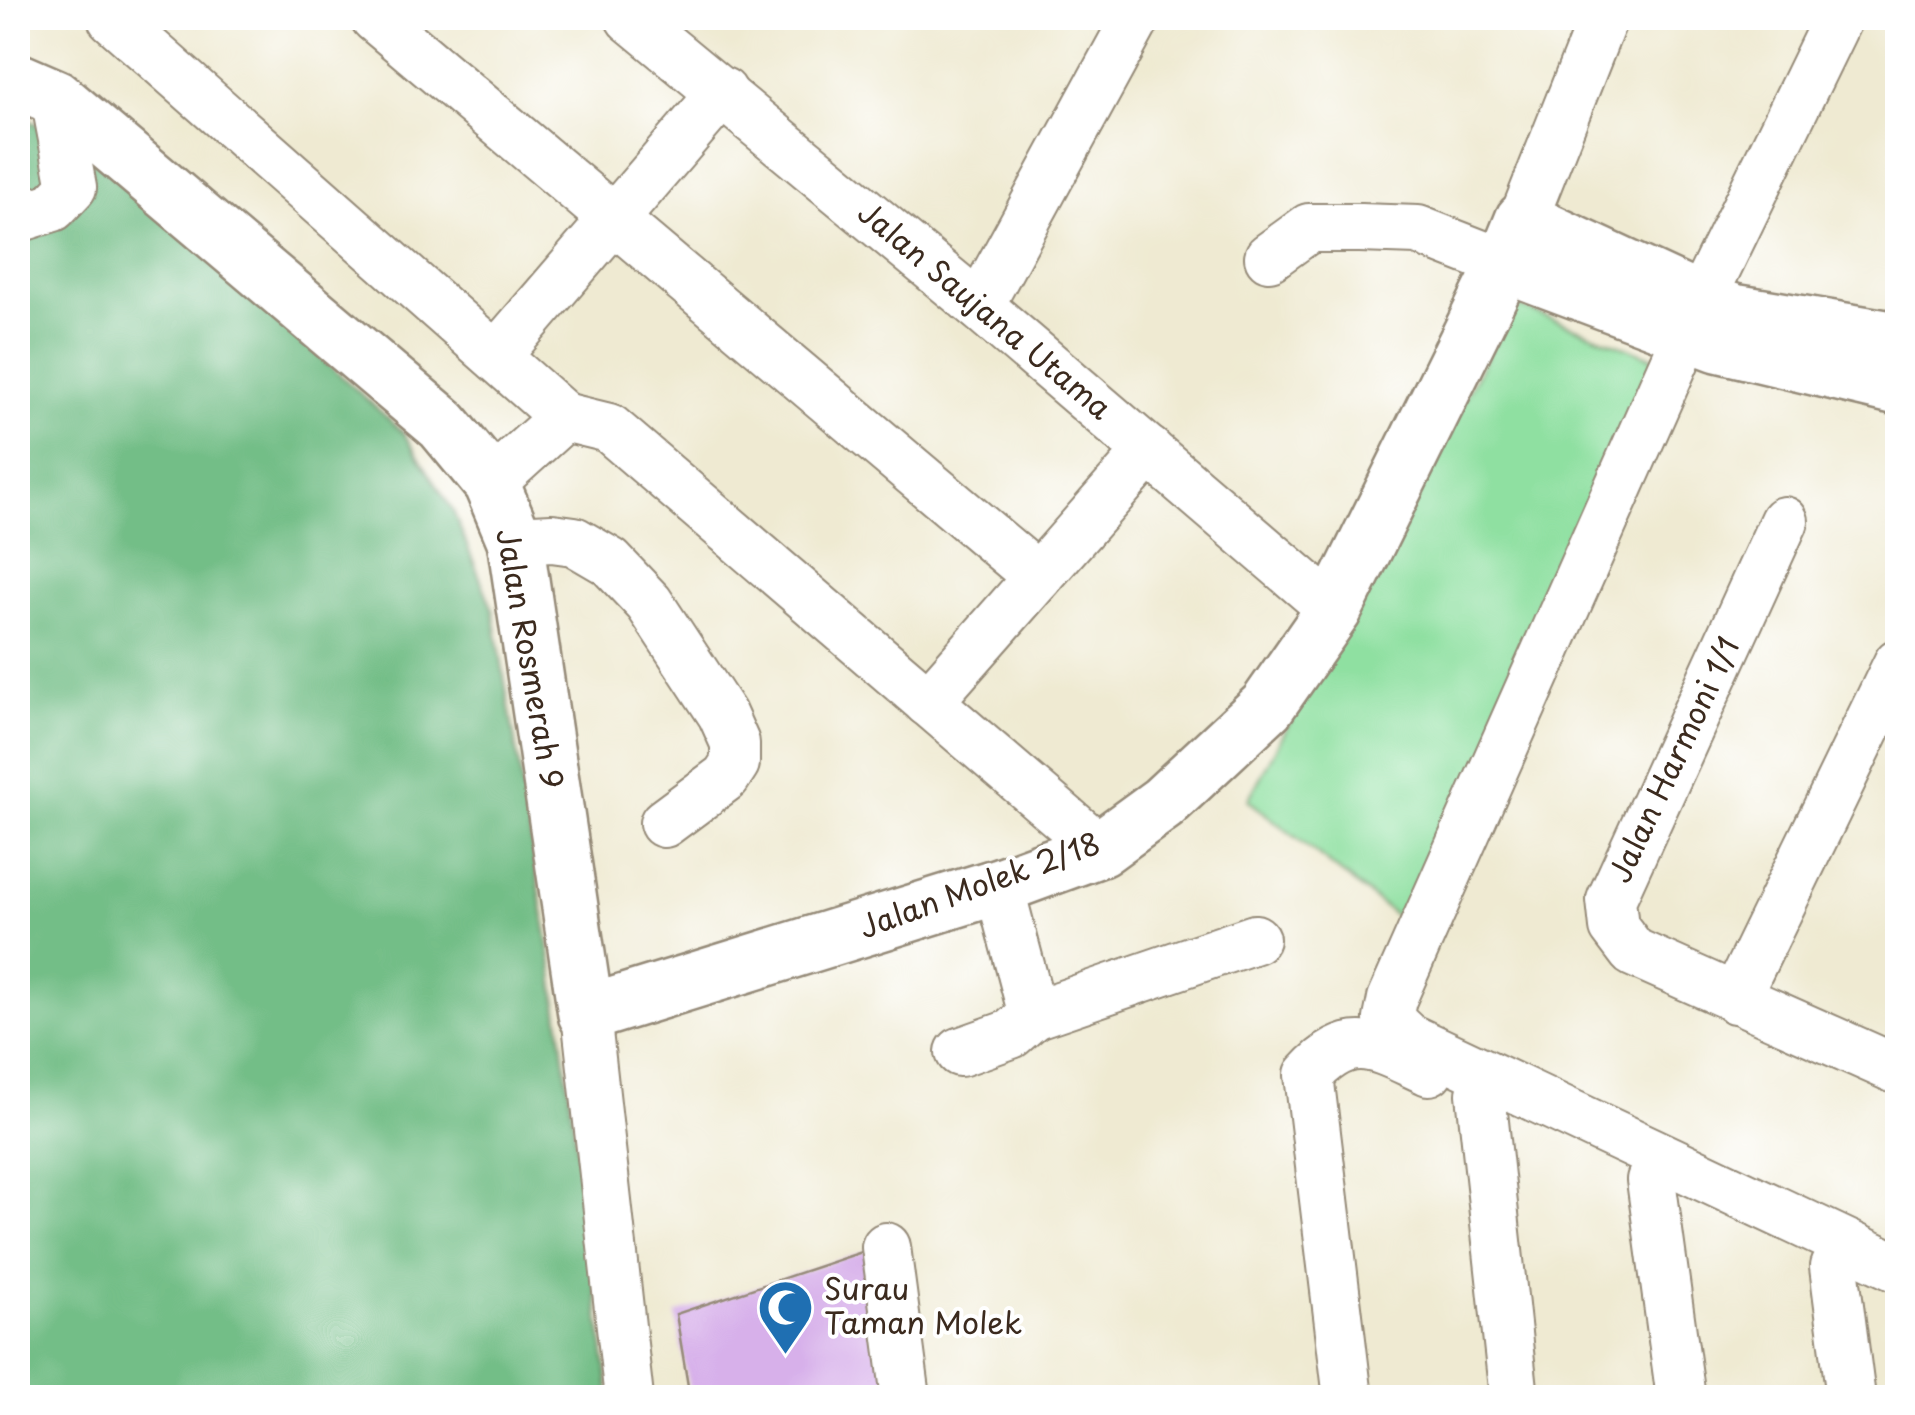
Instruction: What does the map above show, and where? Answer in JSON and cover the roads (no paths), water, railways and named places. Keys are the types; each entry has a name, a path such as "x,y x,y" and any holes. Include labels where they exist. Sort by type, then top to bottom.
{"main road":[{"name":"Jalan Rosmerah 9","path":"36,89 443,425 491,483 515,540 586,1014"},
{"path":"1514,242 1694,318 1718,344 1888,351"},
{"name":"Jalan Molek 2/18","path":"586,1014 999,886 1100,848 1163,803 1267,706 1334,610 1514,242"}],"street":[{"path":"112,18 564,417 609,428 1100,848"},
{"path":"376,18 1038,577"},
{"name":"Jalan Saujana Utama","path":"630,18 979,306 1334,610"},
{"path":"979,306 1136,18"},
{"path":"1268,257 1309,228 1418,230 1514,242 1604,18"},
{"path":"1838,18 1694,318 1392,999 1388,1019 1407,1037 1898,1268"},
{"path":"18,218 53,207 72,187 36,89"},
{"path":"497,355 723,92"},
{"path":"491,483 564,417"},
{"path":"928,702 1149,451"},
{"name":"Jalan Harmoni 1/1","path":"1784,521 1611,900 1614,927 1633,952 1898,1070"},
{"path":"515,540 574,541 610,562 649,603 727,723 736,754 726,777 664,824"},
{"path":"1735,999 1898,663"},
{"path":"999,886 1033,1015"},
{"path":"960,1052 1011,1034 1033,1015 1255,939"},
{"name":"Jalan Rosmerah 9","path":"586,1014 629,1398"},
{"path":"1348,1398 1309,1076 1326,1056 1350,1044 1376,1047 1481,1094 1898,1297"},
{"path":"1481,1094 1514,1398"},
{"path":"1652,1180 1681,1398"},
{"path":"886,1248 906,1398"},
{"path":"1834,1267 1851,1398"}],"place":[{"name":"Surau Taman Molek","path":"785,1356"}]}
